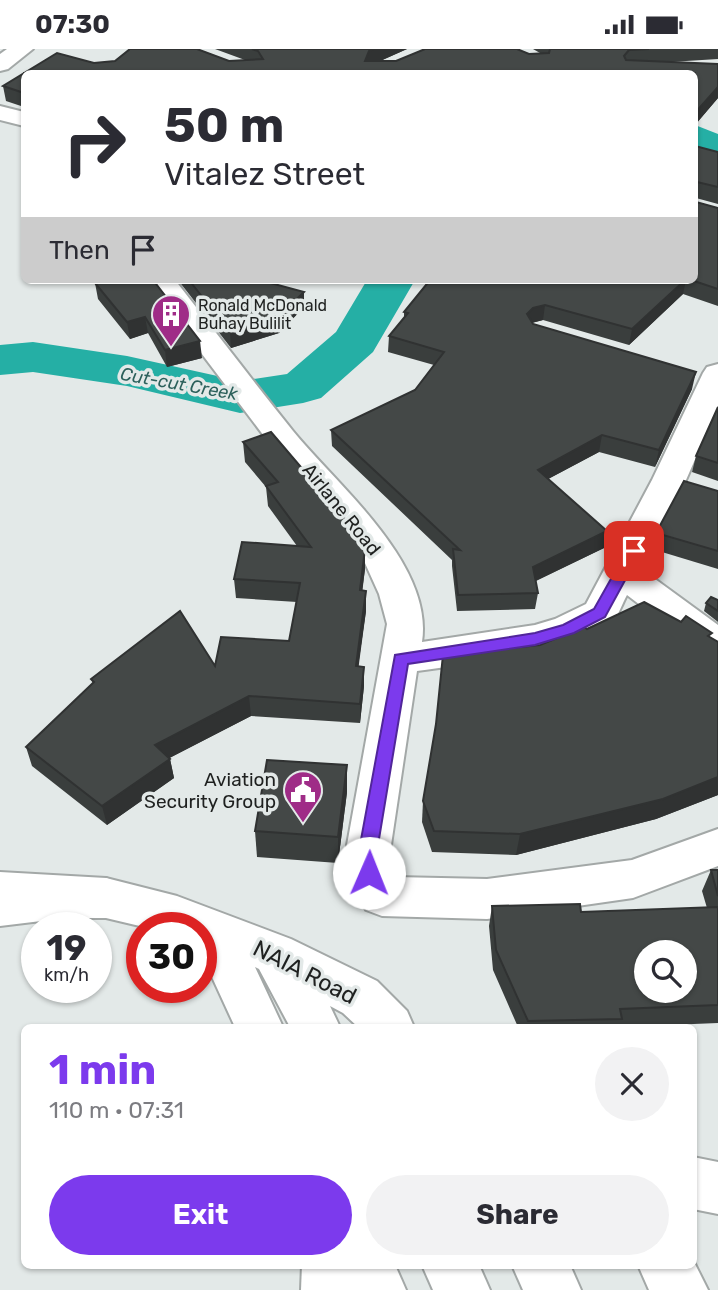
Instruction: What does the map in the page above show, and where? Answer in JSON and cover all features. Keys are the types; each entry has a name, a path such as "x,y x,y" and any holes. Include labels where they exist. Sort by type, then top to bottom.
{"street":[{"path":"0,64 22,49"},
{"path":"0,113 21,118"},
{"name":"Airlane Road","path":"163,284 282,438 373,542 389,568 400,596 406,624 369,845 369,873 382,895 488,899 619,881 632,879 718,847"},
{"path":"401,659 535,639 568,629 599,613 681,484 709,388"},
{"path":"622,573 712,640"},
{"path":"0,891 106,898"},
{"path":"0,906 66,898 106,898"},
{"name":"NAIA Road","path":"106,898 161,912"},
{"name":"NAIA Road","path":"217,931 275,954 360,997 387,1024"},
{"path":"217,938 258,1024"},
{"path":"275,954 314,1024"},
{"path":"697,1184 718,1188"},
{"path":"329,1269 329,1290"},
{"path":"370,1269 379,1290"},
{"path":"451,1269 462,1290"},
{"path":"541,1269 553,1290"},
{"path":"667,1269 680,1290"}],"building":[{"path":"130,49 197,49 229,61 263,59 258,51 252,49 374,49 369,51 365,61 396,61 425,49 517,49 529,54 549,53 550,49 649,49 629,50 624,56 626,60 718,64 718,87 698,110 698,70 29,70 57,53 94,63 115,61"},
{"path":"21,75 21,92 3,86"},
{"path":"698,147 718,152 718,187 698,182"},
{"path":"698,203 718,208 718,289 698,282"},
{"path":"96,284 156,284 200,341 165,350 145,317 127,322"},
{"path":"192,284 274,284 304,292 278,317 230,332"},
{"path":"427,284 681,284 632,329 545,305 533,308 527,314 533,324 696,372 659,450 602,435 538,470 607,531 533,567 538,593 458,595 453,549 460,550 331,430 415,390 444,352 389,336 408,313 404,312"},
{"path":"718,407 718,463 696,456"},
{"path":"271,432 358,534 365,549 360,590 366,591 356,666 364,667 360,704 249,696 155,745 170,759 102,806 26,747 94,682 91,679 180,611 215,666 221,637 289,641 300,583 234,579 242,542 311,547 266,486 278,482 243,442"},
{"path":"684,481 718,491 718,551 656,533"},
{"path":"711,597 718,600 718,611 706,603"},
{"path":"644,602 681,622 686,616 712,633 708,636 718,642 718,777 663,799 520,834 434,831 423,801 436,724 443,655 540,645 584,627 587,629"},
{"path":"267,760 347,765 338,837 255,831"},
{"path":"711,870 718,870 718,896"},
{"path":"580,904 581,912 718,907 718,1005 620,1009 622,1019 528,1021 496,950 492,906"}],"waterway":[{"name":"Cut-cut Creek","path":"698,139 718,151"},
{"name":"Cut-cut Creek","path":"0,360 33,357 127,371 240,397 303,387 355,341 389,284"}],"place":[{"name":"Ronald McDonald Buhay Bulilit","path":"171,348"},
{"name":"Aviation Security Group","path":"303,824"}],"route":[{"path":"369,873 369,845 401,659 535,639 568,629 599,613 634,551"}]}
